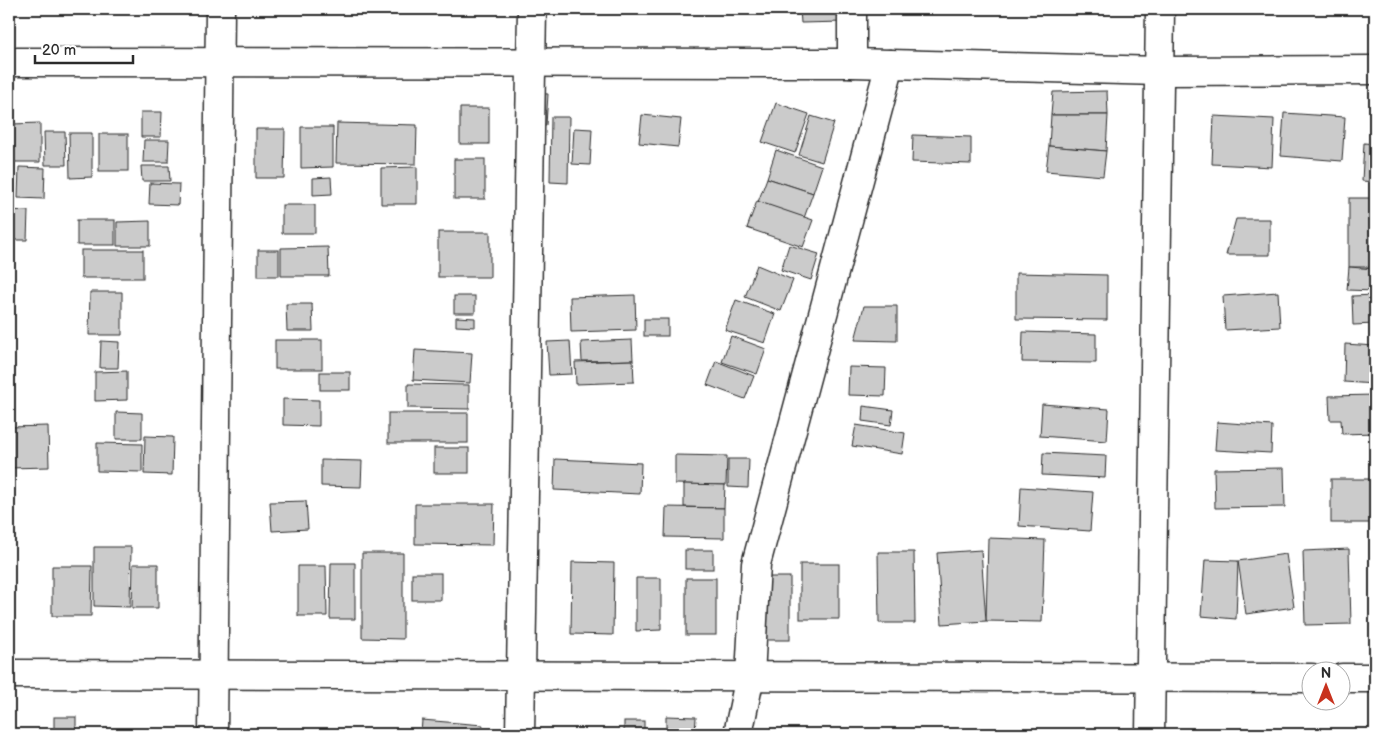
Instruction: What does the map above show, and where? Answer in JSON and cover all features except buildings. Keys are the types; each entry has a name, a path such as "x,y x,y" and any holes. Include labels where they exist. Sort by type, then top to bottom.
{"street":[{"path":"213,734 220,9"},
{"path":"520,734 532,9"},
{"path":"852,9 852,63"},
{"path":"1150,734 1160,9"},
{"path":"9,62 852,63 1159,72 1375,70"},
{"path":"738,734 750,676 756,564 890,64"},
{"path":"9,674 1302,678"},
{"path":"1352,678 1375,678"}]}
